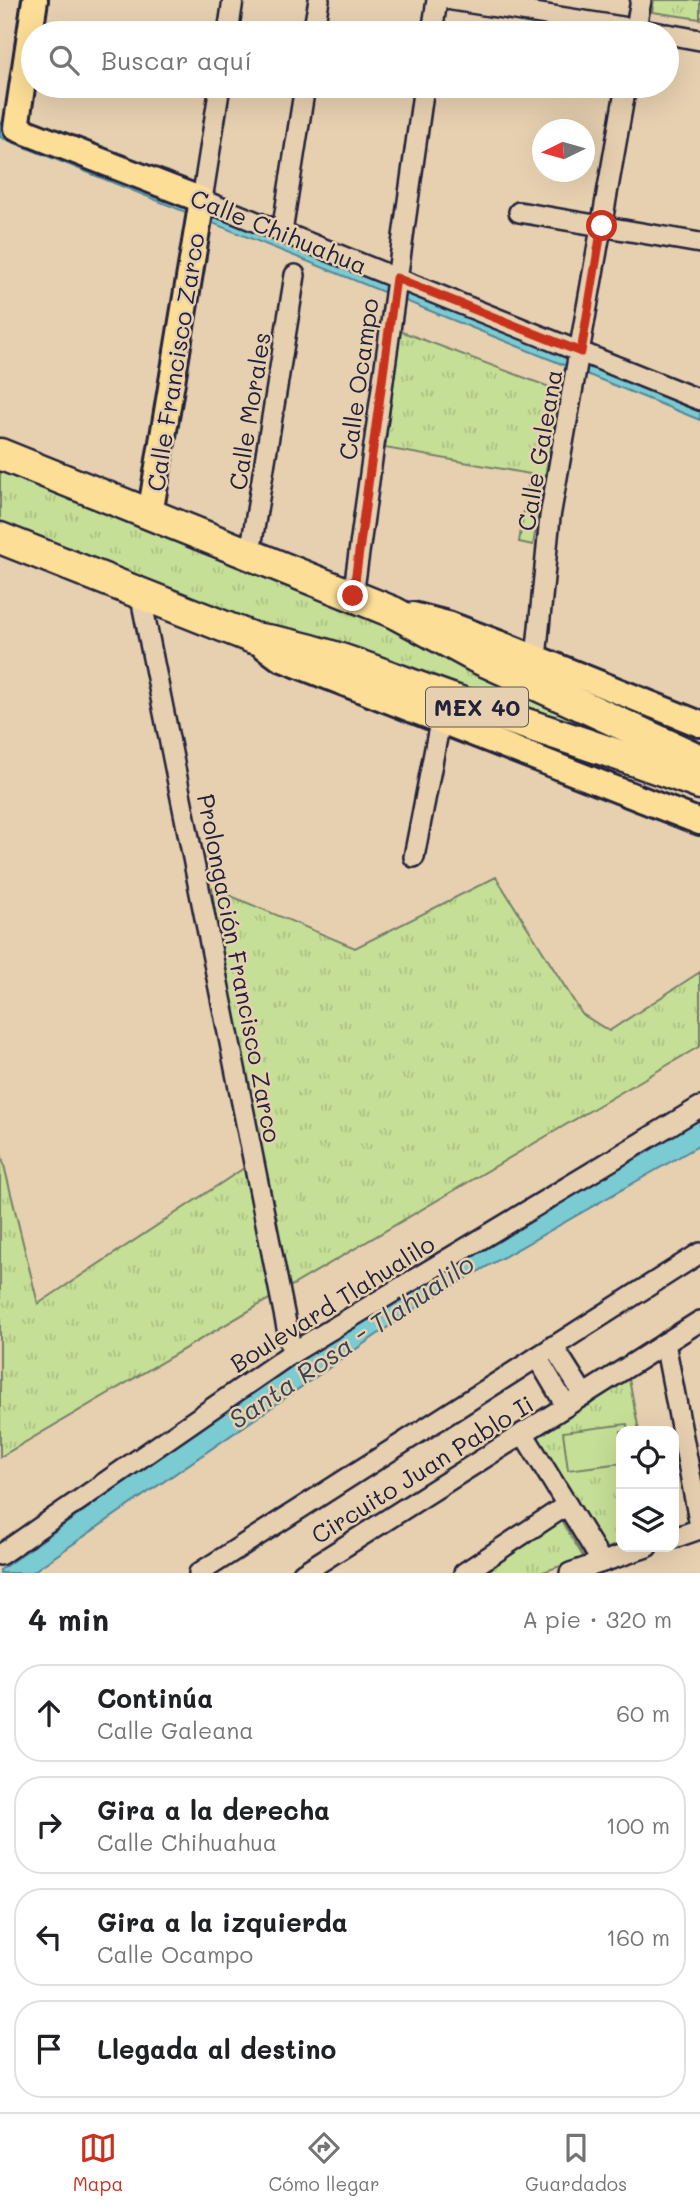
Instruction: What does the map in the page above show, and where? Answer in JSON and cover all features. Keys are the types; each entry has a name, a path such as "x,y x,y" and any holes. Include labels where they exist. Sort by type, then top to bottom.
{"highway":[{"name":"MEX 40","path":"0,454 393,612 476,657 700,760"},
{"name":"MEX 40","path":"0,538 253,638 285,643 351,663 609,750 700,784"}],"main road":[{"name":"Calle Chihuahua","path":"34,21 35,0"},
{"name":"Calle Chihuahua","path":"21,76 8,123 200,212"},
{"name":"Calle Francisco Zarco","path":"150,515 200,212"},
{"name":"MEX 40","path":"393,612 448,624 700,724"},
{"path":"253,638 280,659 700,822"}],"street":[{"path":"230,21 233,0"},
{"path":"315,21 319,0"},
{"path":"434,21 437,0"},
{"path":"452,0 576,21"},
{"path":"637,21 641,0"},
{"path":"679,36 700,40"},
{"name":"Calle Francisco Zarco","path":"200,212 218,98"},
{"path":"282,232 303,98"},
{"name":"Calle Ocampo","path":"353,596 422,98"},
{"name":"Calle Galeana","path":"536,658 550,517 624,98"},
{"name":"Calle Chihuahua","path":"200,212 282,232 395,289 700,400"},
{"path":"519,212 700,243"},
{"name":"Calle Morales","path":"250,554 295,275"},
{"name":"Prolongación Francisco Zarco","path":"140,593 292,1353"},
{"path":"414,856 440,722"},
{"name":"Boulevard Tlahualilo","path":"0,1555 292,1353 700,1107"},
{"path":"199,1573 700,1253"},
{"name":"Circuito Juan Pablo Ii","path":"305,1573 700,1321"},
{"path":"665,1343 700,1527 679,1536"},
{"path":"545,1352 584,1395"},
{"name":"Circuito Juan Pablo Ii","path":"545,1352 566,1406"},
{"path":"523,1433 602,1562"},
{"path":"464,1573 567,1505"},
{"path":"570,1573 633,1552"}],"green space":[{"path":"654,0 700,0 700,19 652,12"},
{"path":"400,331 560,391 533,545 519,542 530,474 385,448"},
{"path":"0,450 390,615 700,776 258,628 85,561 0,523"},
{"path":"496,877 582,1014 609,1031 700,972 700,1046 0,1457 0,1149 38,1304 247,1166 212,888 355,948"},
{"path":"628,1374 638,1426 616,1426 616,1545 605,1549 532,1436"},
{"path":"627,1424 627,1426 616,1426 616,1464 568,1470 563,1432"},
{"path":"560,1518 584,1558 540,1573 485,1573"}],"water":[{"path":"0,122 9,130 700,405 700,420 0,137"},
{"name":"Santa Rosa - Tlahualilo","path":"700,1115 700,1145 423,1303 31,1573 0,1573 0,1570 416,1276"}],"route":[{"path":"353,596 396,278 581,352 602,226"}]}
